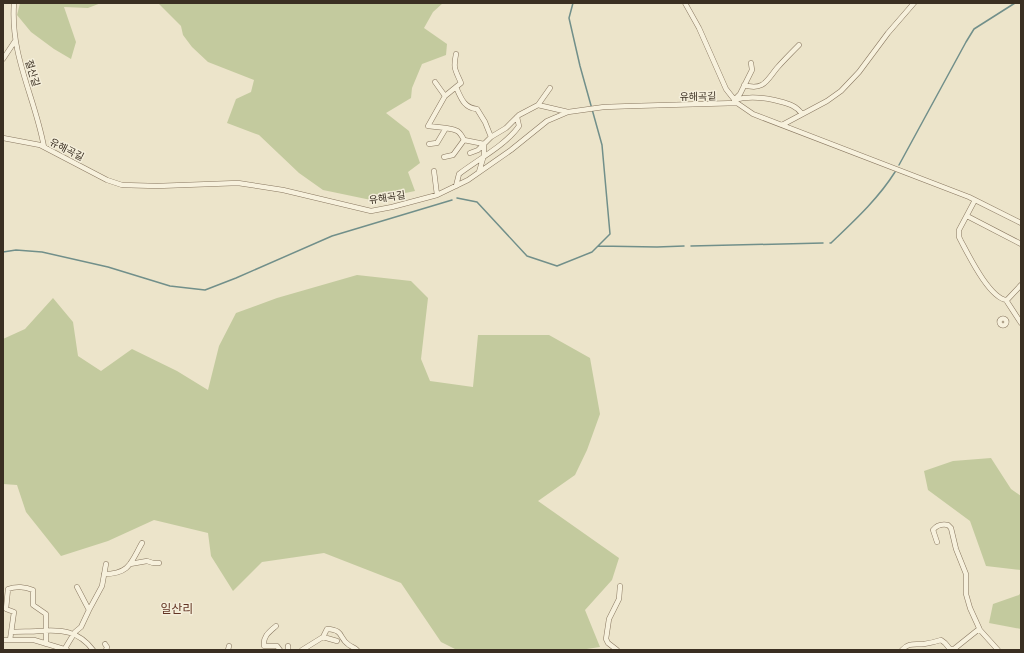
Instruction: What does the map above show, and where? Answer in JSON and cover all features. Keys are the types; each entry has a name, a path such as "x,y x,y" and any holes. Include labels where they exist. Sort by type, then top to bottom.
{"street":[{"name":"절산길","path":"14,3 13,17 18,56 42,134 44,147"},
{"path":"685,3 699,28 726,89 735,102 753,114 975,200 1021,223"},
{"path":"782,125 827,101 841,91 859,72 888,33 914,3"},
{"path":"3,59 15,40"},
{"path":"744,85 754,88 767,82 776,69 799,44"},
{"path":"456,54 454,65 455,71 461,82 456,88 445,96 428,126 456,130 460,133 464,140 484,144"},
{"path":"735,102 752,70 751,63"},
{"path":"435,82 445,96"},
{"path":"456,88 463,103 471,109 477,109 491,137"},
{"path":"470,153 478,150 491,137 506,128 517,117 538,105 550,88"},
{"name":"유해곡길","path":"3,138 44,147 107,180 122,185 158,186 238,183 283,190 371,211 437,195 456,186 480,172 511,150 547,121 568,112 604,107 735,102 754,96 789,103 802,114"},
{"path":"538,105 568,112"},
{"path":"456,186 459,174 483,158 514,133 519,126 517,117"},
{"path":"429,144 437,143 446,128"},
{"path":"444,157 453,155 464,140"},
{"path":"480,172 484,144"},
{"path":"434,171 437,195"},
{"path":"975,200 959,230 959,237 987,285 995,295 1006,300 1021,323"},
{"path":"967,216 1021,244"},
{"path":"1006,300 1012,296 1021,285"},
{"path":"1006,320 1015,314"},
{"path":"937,542 933,530 943,524 948,525 951,528 956,549 966,574 966,594 970,608 979,629 998,650"},
{"path":"104,574 114,574 128,568 142,543"},
{"path":"130,564 147,560 153,563 159,563"},
{"path":"3,640 34,640 65,650 73,634 81,627 95,598 100,592 106,564"},
{"path":"617,650 608,643 606,639 609,619 619,599 620,586"},
{"path":"10,640 14,612 6,609 8,589 13,587 33,590 33,605 46,614 46,644"},
{"path":"77,587 89,610"},
{"path":"276,626 264,639 264,646 277,646 280,650"},
{"path":"302,650 323,637 327,629 335,629 338,631 349,645 357,650"},
{"path":"902,650 905,646 911,644 922,644 941,640 945,642 950,649 954,649 979,629"},
{"path":"11,632 46,630 61,631 73,634 93,650"},
{"path":"323,637 337,641"},
{"path":"105,644 107,647 106,650"}],"green space":[{"path":"20,3 101,3 88,8 64,7 76,42 71,59 54,49 31,32 17,15"},
{"path":"158,3 443,3 433,12 424,28 447,44 446,55 422,64 412,88 411,98 386,113 409,131 420,163 408,172 415,191 371,200 323,190 299,173 259,135 227,123 236,99 251,92 254,80 208,62 192,47 183,35 181,26"},
{"path":"357,275 411,281 428,298 421,359 430,381 473,387 478,335 549,335 590,358 600,414 587,450 575,475 538,501 619,558 612,580 585,610 600,647 580,650 457,650 441,642 401,583 324,553 262,562 233,591 211,556 208,533 154,520 108,541 61,556 26,512 17,485 3,484 3,339 25,329 53,298 73,322 78,356 101,371 132,349 177,371 208,390 219,346 236,313 277,298"},
{"path":"991,458 1011,489 1021,496 1021,570 986,566 970,521 928,490 924,471 953,461"},
{"path":"1021,592 1021,629 989,623 993,604 1019,595"}],"waterway":[{"path":"457,198 477,202 527,256 557,266 592,252 610,234 602,145 580,66 569,18 573,3"},
{"path":"899,165 974,29 1015,3"},
{"path":"830,243 865,209 895,172"},
{"path":"3,252 16,250 42,252 108,267 170,286 205,290 332,236 452,200"},
{"path":"691,246 823,243"},
{"path":"598,246 684,246"}],"district":[{"name":"일산리","path":"177,609"}]}
